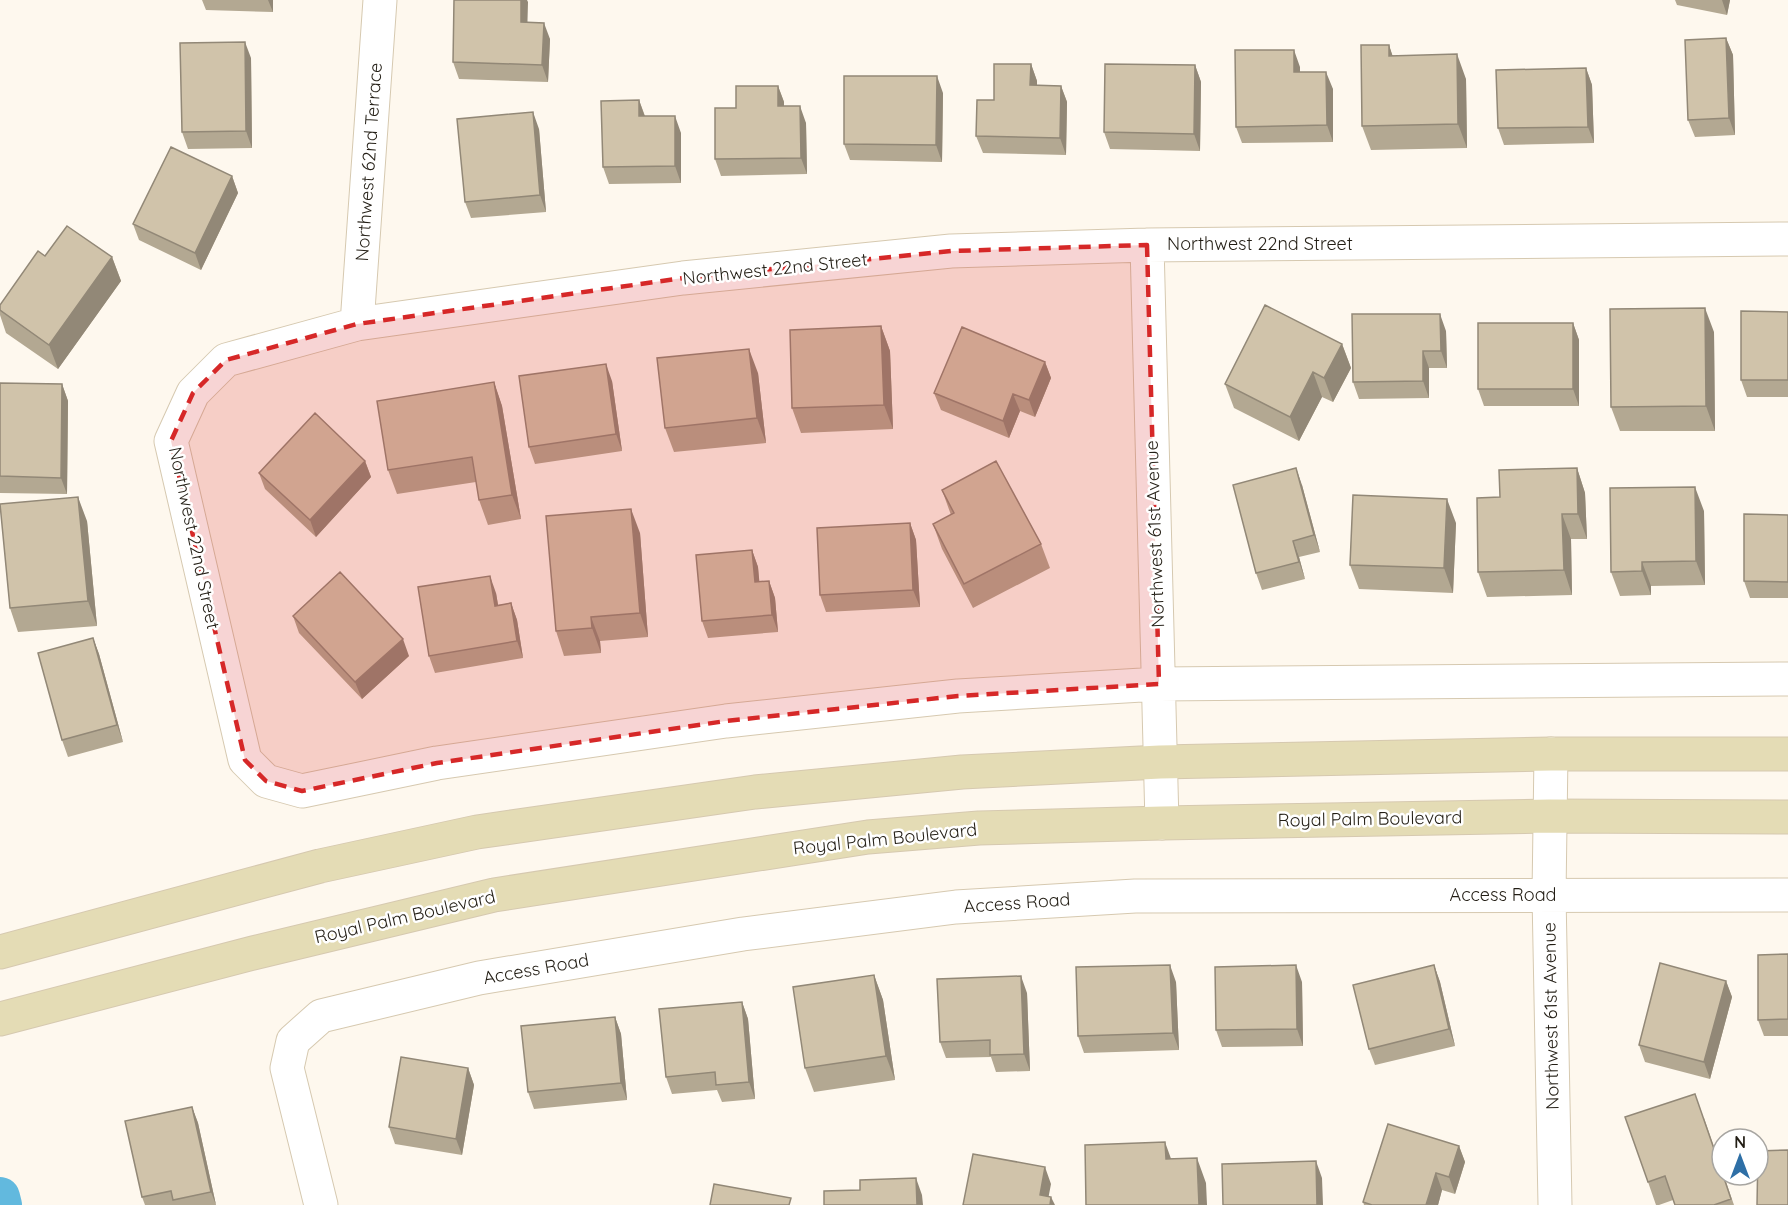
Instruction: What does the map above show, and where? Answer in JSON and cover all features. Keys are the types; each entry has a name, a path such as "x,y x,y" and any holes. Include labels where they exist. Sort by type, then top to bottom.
{"main road":[{"path":"0,952 320,866 477,832 755,792 962,772 1160,762 1551,754 1788,754"},
{"name":"Royal Palm Boulevard","path":"0,1019 253,953 494,895 868,837 979,828 1162,823 1550,816 1788,817"}],"street":[{"name":"Northwest 62nd Terrace","path":"357,324 380,0"},
{"name":"Northwest 22nd Street","path":"1159,684 958,696 726,721 436,763 302,791 266,781 244,760 171,441 193,393 226,360 357,324 683,278 951,250 1147,245 1788,239"},
{"name":"Northwest 61st Avenue","path":"1147,245 1162,823"},
{"path":"1159,684 1788,679"},
{"name":"Northwest 61st Avenue","path":"1551,754 1548,895 1555,1205"},
{"name":"Access Road","path":"321,1205 286,1068 293,1041 321,1016 479,978 743,934 956,907 1135,896 1788,895"}],"highlighted area":[{"path":"1147,245 1159,684 958,696 726,721 437,763 302,791 266,781 245,760 171,441 193,393 226,360 357,324 683,278 951,251"}],"building":[{"path":"454,0 521,0 521,22 544,23 542,65 453,62"},
{"path":"1726,38 1729,118 1688,120 1685,40"},
{"path":"245,42 246,131 182,132 180,43"},
{"path":"1361,45 1389,45 1389,56 1457,54 1458,124 1362,126"},
{"path":"1235,50 1294,50 1294,72 1326,72 1327,125 1236,127"},
{"path":"994,64 1031,64 1030,85 1061,86 1060,138 976,136 977,100 994,100"},
{"path":"1105,64 1195,65 1194,134 1104,132"},
{"path":"1586,68 1588,127 1498,128 1496,70"},
{"path":"844,76 937,76 936,145 844,144"},
{"path":"736,86 778,86 778,106 800,106 801,158 715,159 715,108 736,108"},
{"path":"639,100 639,116 675,116 675,166 603,167 601,101"},
{"path":"533,112 540,195 465,202 457,119"},
{"path":"171,147 232,176 195,253 133,224"},
{"path":"67,226 112,257 49,345 0,310 0,305 38,251 45,256"},
{"path":"1265,305 1342,344 1324,378 1313,372 1290,417 1225,384"},
{"path":"1705,308 1706,406 1611,407 1610,309"},
{"path":"1741,311 1788,312 1788,380 1741,380"},
{"path":"1352,314 1440,314 1441,351 1423,351 1423,381 1353,382"},
{"path":"1478,323 1573,323 1573,389 1478,389"},
{"path":"881,326 884,405 792,408 790,330"},
{"path":"962,327 1045,362 1029,400 1013,394 1003,421 934,393"},
{"path":"749,349 757,418 665,428 657,358"},
{"path":"606,364 616,434 529,447 519,376"},
{"path":"494,382 512,495 479,500 472,457 388,470 377,401"},
{"path":"0,383 62,384 61,478 0,476"},
{"path":"315,413 365,461 310,520 259,473"},
{"path":"996,461 1041,544 964,584 933,524 954,513 942,490"},
{"path":"1296,468 1314,535 1293,541 1299,562 1256,573 1233,485"},
{"path":"1577,468 1578,514 1562,514 1564,570 1478,572 1477,498 1500,497 1499,470"},
{"path":"1695,487 1696,561 1642,562 1642,571 1611,572 1610,488"},
{"path":"1353,495 1447,499 1444,568 1350,565"},
{"path":"78,497 88,601 10,608 0,504"},
{"path":"631,509 640,613 591,617 592,628 556,631 546,516"},
{"path":"1744,514 1788,515 1788,582 1744,581"},
{"path":"910,523 913,590 820,595 817,528"},
{"path":"752,550 755,582 769,581 772,615 702,621 696,555"},
{"path":"340,572 403,639 355,682 293,616"},
{"path":"490,576 495,606 511,603 517,641 429,656 418,587"},
{"path":"93,638 117,725 62,740 38,653"},
{"path":"1788,954 1788,1019 1758,1020 1758,955"},
{"path":"1660,963 1726,981 1704,1062 1639,1045"},
{"path":"1170,965 1173,1033 1078,1036 1076,967"},
{"path":"1296,965 1297,1029 1216,1030 1215,967"},
{"path":"1434,965 1449,1029 1369,1049 1353,985"},
{"path":"874,975 886,1056 805,1068 793,987"},
{"path":"1021,976 1024,1054 990,1055 990,1040 940,1042 937,979"},
{"path":"742,1002 749,1082 716,1085 715,1072 666,1077 659,1009"},
{"path":"615,1017 621,1083 528,1092 521,1026"},
{"path":"401,1057 468,1068 456,1139 389,1127"},
{"path":"1695,1094 1710,1137 1710,1187 1727,1187 1731,1199 1714,1205 1675,1205 1665,1176 1648,1182 1625,1117"},
{"path":"192,1107 211,1192 173,1200 171,1191 142,1197 125,1121"},
{"path":"1388,1124 1459,1146 1449,1177 1436,1173 1426,1205 1372,1205 1363,1202"},
{"path":"1165,1142 1166,1159 1197,1158 1199,1205 1086,1205 1085,1145"},
{"path":"1788,1150 1788,1205 1757,1205 1757,1187 1770,1187 1770,1151"},
{"path":"973,1154 1045,1167 1040,1195 1051,1197 1050,1205 963,1205"},
{"path":"1316,1161 1317,1205 1223,1205 1222,1164"},
{"path":"916,1178 917,1205 824,1205 824,1191 860,1190 860,1180"},
{"path":"714,1184 791,1198 789,1205 710,1205"}],"waterway":[{"path":"0,1197 2,1205"}]}
